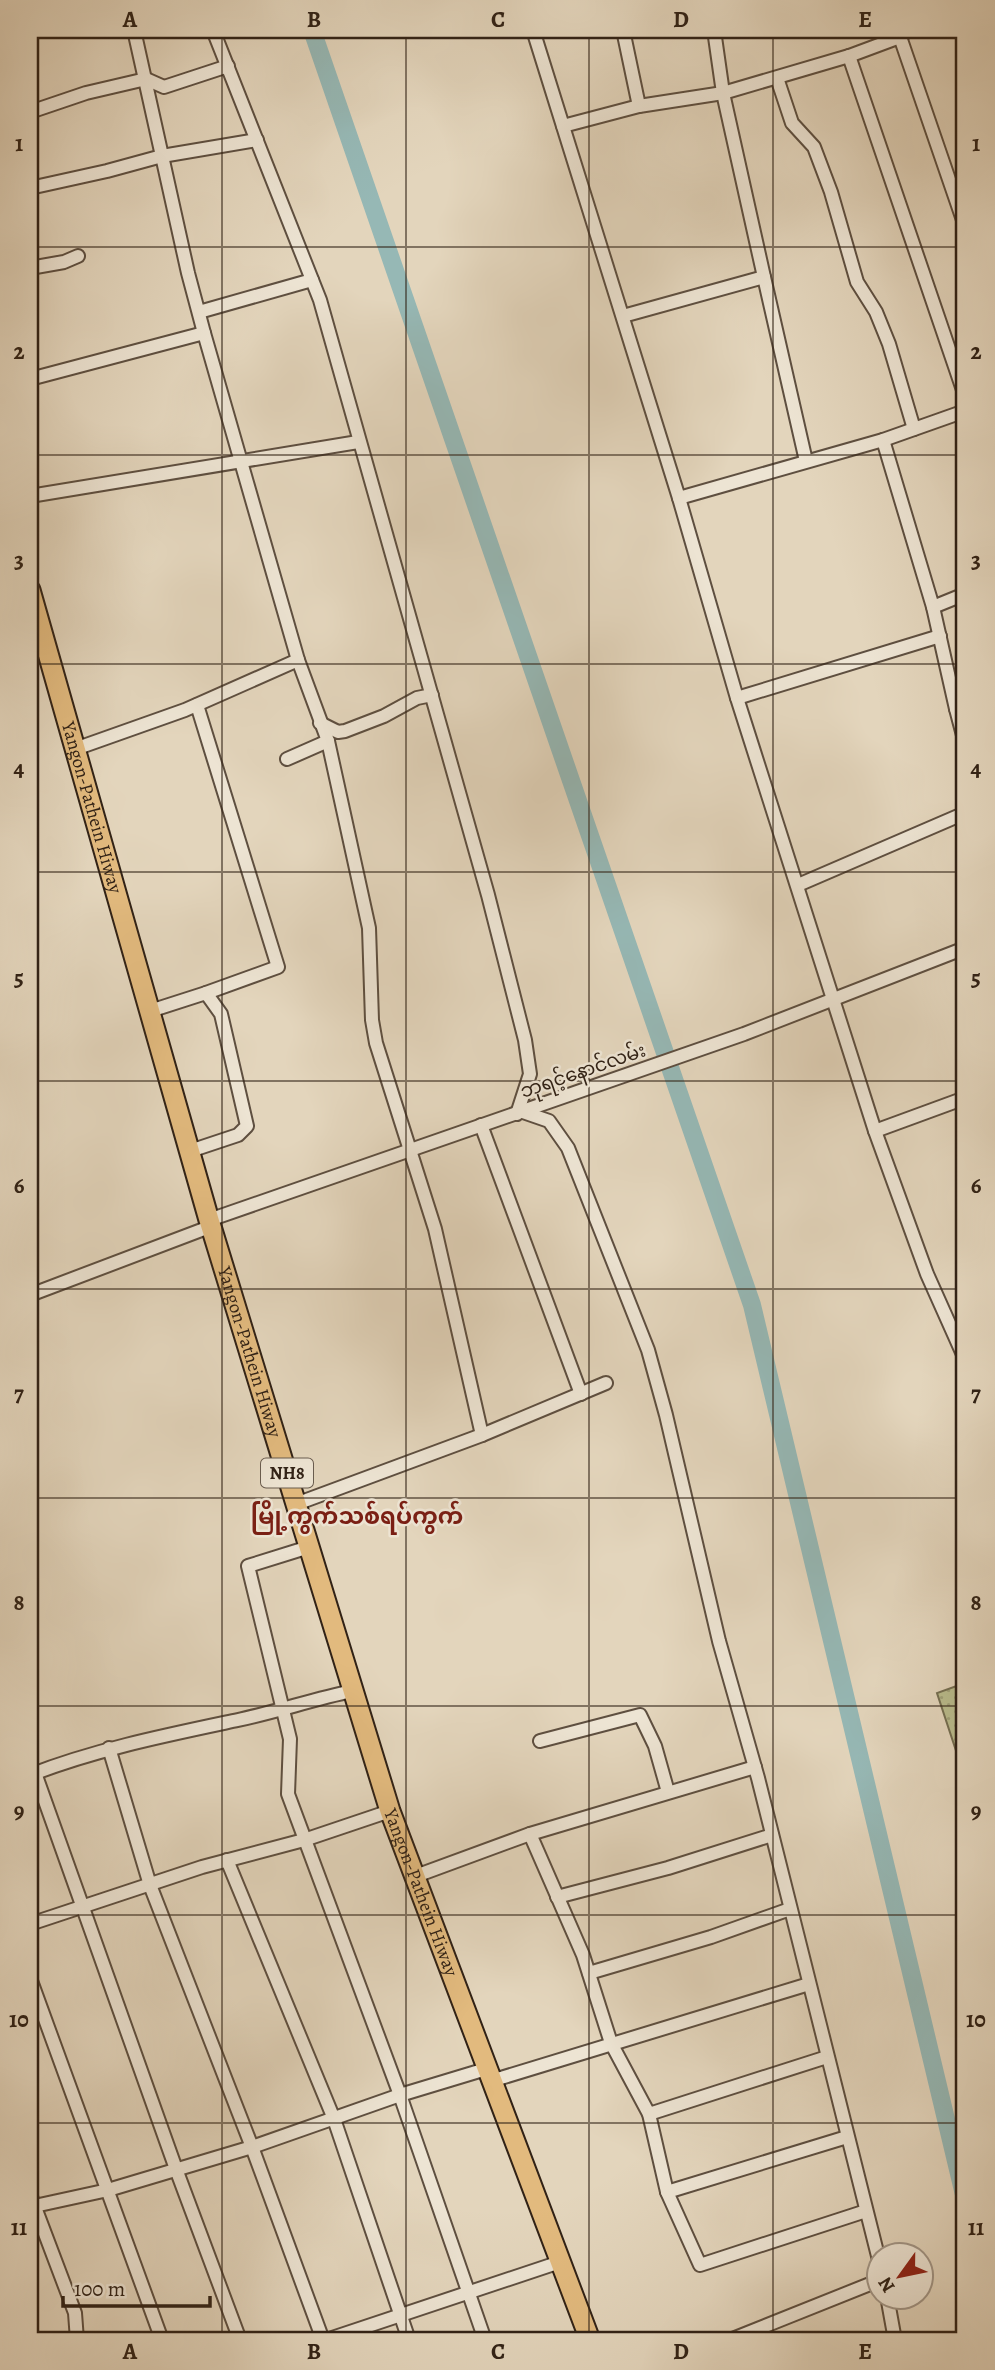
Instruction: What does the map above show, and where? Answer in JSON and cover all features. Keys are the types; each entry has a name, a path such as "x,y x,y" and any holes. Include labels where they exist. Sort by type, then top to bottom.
{"highway":[{"name":"Yangon-Pathein Hiway","path":"30,590 211,1223 390,1811 590,2340"}],"street":[{"path":"30,32 38,30"},
{"path":"134,30 198,313 298,660 328,741 369,928 372,1020 376,1043 435,1230 482,1435"},
{"path":"214,30 320,300 526,1040 530,1074 522,1112 549,1121 568,1148 648,1350 719,1641 755,1767 874,2240"},
{"path":"533,30 679,498 737,698 875,1131 927,1274 962,1342 965,1359"},
{"path":"623,30 639,106"},
{"path":"714,30 723,93 806,461"},
{"path":"563,126 639,106 723,93 849,55 902,32 965,226"},
{"path":"849,55 965,396"},
{"path":"30,112 86,93 146,79 164,88 228,66"},
{"path":"777,78 792,123 814,147 831,192 857,282 876,312 889,344 914,429"},
{"path":"30,188 162,156 257,140"},
{"path":"30,268 64,262 78,256"},
{"path":"622,316 764,277"},
{"path":"198,313 312,280"},
{"path":"30,379 204,332"},
{"path":"679,498 883,440 965,411"},
{"path":"883,440 961,708 965,743"},
{"path":"30,496 358,442"},
{"path":"933,607 965,594"},
{"path":"737,698 940,636"},
{"path":"75,749 197,705 298,660"},
{"path":"320,723 338,732 345,731 384,716 416,698 432,695"},
{"path":"150,1011 278,967 197,705"},
{"path":"287,759 328,741"},
{"path":"798,884 965,813"},
{"name":"ဘုရင့်နောင်လမ်း","path":"30,1295 211,1223 409,1150 744,1034 965,948"},
{"path":"190,1151 238,1135 247,1126 221,1014 206,993"},
{"path":"875,1131 965,1098"},
{"path":"481,1125 580,1394"},
{"path":"296,1504 482,1435 606,1383"},
{"path":"309,1547 248,1566 290,1740 288,1794 400,2095 485,2340"},
{"path":"240,2340 32,1774 109,1748 352,1691"},
{"path":"540,1741 640,1715 655,1746 668,1792"},
{"path":"109,1748 150,1885 324,2340 560,2262"},
{"path":"413,1877 530,1834 755,1767"},
{"path":"30,1924 390,1811"},
{"path":"530,1834 589,1973 611,2043 649,2114 667,2192 700,2265 866,2211"},
{"path":"557,1897 668,1868 772,1835"},
{"path":"227,1860 334,2119 409,2340"},
{"path":"589,1973 711,1937 790,1909"},
{"path":"30,1978 162,2340"},
{"path":"77,2340 75,2313 31,2202 108,2190 252,2147 400,2095 611,2043 809,1984"},
{"path":"649,2114 827,2057"},
{"path":"667,2192 847,2137"},
{"path":"730,2340 866,2286"},
{"path":"889,2310 895,2340"}],"green space":[{"path":"965,1683 965,1778 937,1693"}],"waterway":[{"path":"312,30 752,1305 965,2199"}],"district":[{"name":"မြို့ကွက်သစ်ရပ်ကွက်","path":"357,1516"}]}
